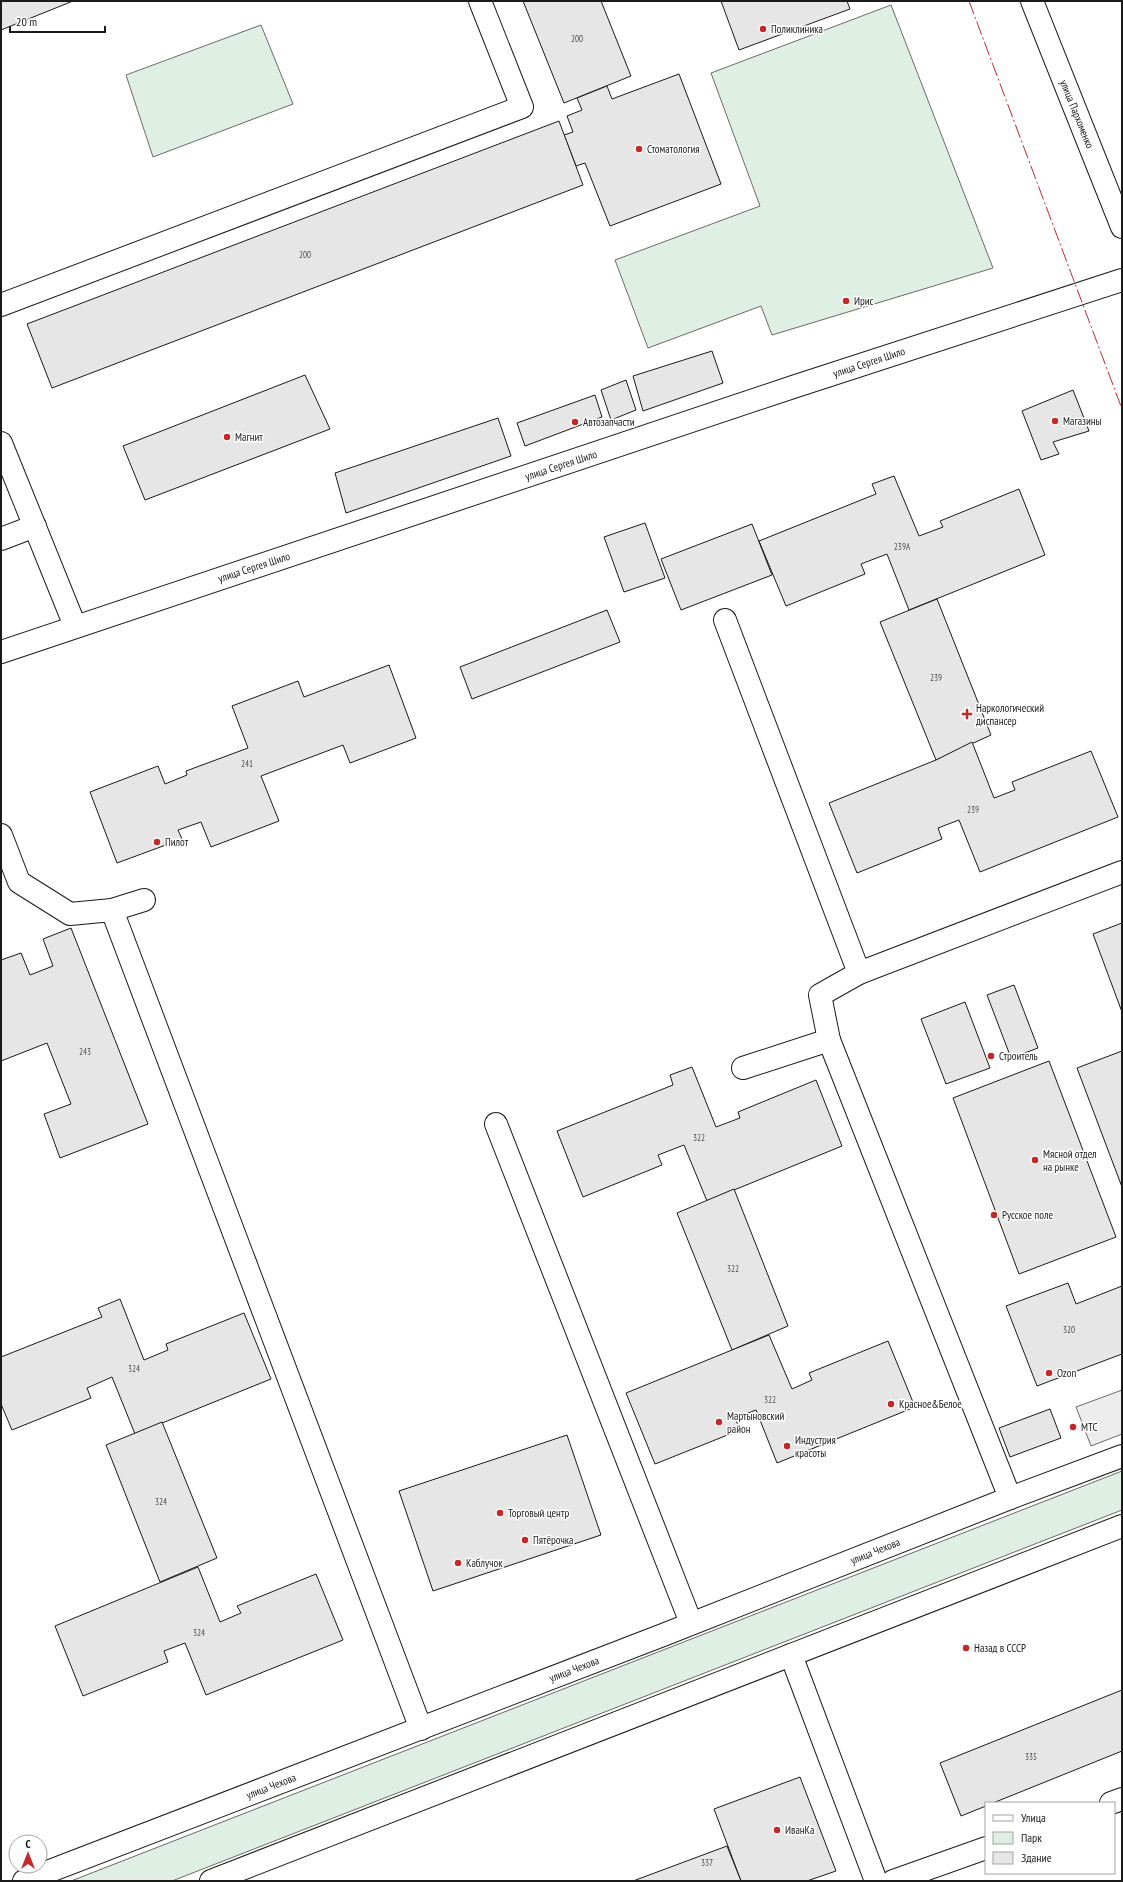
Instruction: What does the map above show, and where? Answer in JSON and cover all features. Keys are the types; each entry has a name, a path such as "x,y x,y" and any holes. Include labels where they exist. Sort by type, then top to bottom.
{"main road":[{"path":"1,305 522,107 480,1"},
{"name":"улица Пархоменко","path":"1032,1 1122,227"},
{"name":"улица Сергея Шило","path":"1,652 75,626 1122,280"},
{"path":"1,443 75,626"},
{"path":"1,539 34,526"},
{"path":"725,620 858,973"},
{"path":"1,835 19,882 70,914 112,910 144,900"},
{"path":"1010,1498 829,1040 820,995 858,973 1122,872"},
{"path":"112,910 421,1728"},
{"path":"743,1068 829,1040"},
{"path":"496,1124 691,1623"},
{"name":"улица Чехова","path":"24,1881 1010,1498 1122,1456"},
{"path":"211,1881 1122,1526"},
{"path":"791,1655 876,1881"},
{"path":"893,1881 985,1848"}],"green space":[{"path":"891,5 993,268 772,335 761,306 648,348 615,260 760,206 711,73"},
{"path":"261,25 293,104 153,157 126,75"},
{"path":"1122,1471 1122,1510 172,1881 71,1881"}],"shaded area":[{"path":"1122,1390 1122,1434 1091,1446 1076,1407"}],"building":[{"path":"1,1 73,1 1,30"},
{"path":"523,1 601,1 631,76 564,103"},
{"name":"Поликлиника","path":"721,1 847,1 850,9 739,50"},
{"name":"Стоматология","path":"679,74 721,184 610,226 585,163 576,166 564,135 573,132 567,116 582,110 577,98 607,86 612,99"},
{"path":"559,121 583,185 52,388 27,324"},
{"path":"712,351 723,383 643,411 633,376"},
{"name":"Магнит","path":"305,375 330,429 145,500 123,446"},
{"path":"626,380 636,410 611,420 601,390"},
{"name":"Магазины","path":"1073,390 1089,431 1053,442 1059,454 1041,460 1022,411"},
{"path":"595,395 602,417 525,446 517,423"},
{"path":"498,418 511,456 346,513 335,473"},
{"path":"894,476 919,536 943,527 940,521 1019,489 1045,555 909,610 887,554 861,564 865,574 786,606 759,541 876,494 872,484"},
{"path":"645,523 665,578 624,592 604,537"},
{"path":"752,524 772,575 681,610 661,559"},
{"name":"Наркологический диспансер","path":"937,599 991,735 936,760 880,622"},
{"path":"607,610 620,642 472,699 460,667"},
{"path":"389,665 416,738 350,763 343,745 261,776 279,821 211,847 201,822 178,830 182,839 117,863 90,792 158,766 165,784 187,775 186,771 248,748 232,706 298,681 304,697"},
{"path":"972,742 994,798 1015,790 1012,782 1091,751 1118,817 980,872 959,820 938,828 942,839 857,873 829,803 936,760"},
{"path":"1122,923 1122,1012 1093,934"},
{"path":"71,928 148,1124 60,1158 44,1114 71,1104 47,1043 1,1061 1,960 21,953 30,975 53,966 43,939"},
{"path":"1014,985 1038,1048 1011,1058 987,995"},
{"path":"965,1002 990,1068 946,1084 921,1019"},
{"path":"1122,1051 1122,1187 1077,1068"},
{"path":"1049,1061 1116,1237 1019,1274 953,1098"},
{"path":"692,1067 716,1127 740,1118 738,1112 816,1080 842,1146 707,1201 684,1145 658,1155 662,1165 583,1197 557,1131 673,1085 670,1075"},
{"path":"734,1189 788,1326 732,1350 677,1213"},
{"path":"1068,1283 1076,1304 1122,1286 1122,1354 1037,1386 1006,1306"},
{"path":"120,1299 144,1360 168,1350 166,1344 244,1313 271,1379 135,1434 112,1377 87,1388 91,1398 12,1430 1,1404 1,1357 102,1317 98,1308"},
{"path":"769,1335 792,1389 812,1380 809,1373 888,1341 915,1407 777,1463 756,1410 735,1418 740,1430 655,1464 626,1393"},
{"path":"1050,1409 1061,1438 1010,1457 999,1428"},
{"path":"162,1422 217,1558 160,1582 106,1445"},
{"name":"Торговый центр","path":"567,1435 601,1535 433,1591 399,1491"},
{"path":"198,1567 220,1622 241,1613 237,1606 316,1574 343,1640 206,1695 185,1643 164,1651 168,1662 83,1696 55,1626"},
{"path":"1122,1690 1122,1751 995,1802 985,1802 985,1806 961,1816 940,1763"},
{"path":"800,1777 836,1871 807,1881 741,1881 714,1809"},
{"path":"727,1846 741,1881 633,1881"}],"power":[{"path":"969,1 1122,409"}],"place":[{"name":"Поликлиника","path":"763,29"},
{"name":"Стоматология","path":"639,149"},
{"name":"Ирис","path":"846,301"},
{"name":"Магазины","path":"1055,421"},
{"name":"Автозапчасти","path":"575,422"},
{"name":"Магнит","path":"227,437"},
{"name":"Наркологический диспансер","path":"967,714"},
{"name":"Пилот","path":"157,842"},
{"name":"Строитель","path":"991,1056"},
{"name":"Мясной отдел на рынке","path":"1035,1160"},
{"name":"Русское поле","path":"994,1215"},
{"name":"Ozon","path":"1049,1373"},
{"name":"Красное&Белое","path":"891,1404"},
{"name":"Мартыновский район","path":"719,1422"},
{"name":"МТС","path":"1073,1427"},
{"name":"Индустрия красоты","path":"787,1446"},
{"name":"Торговый центр","path":"500,1513"},
{"name":"Пятёрочка","path":"525,1540"},
{"name":"Каблучок","path":"458,1563"},
{"name":"Назад в СССР","path":"966,1648"},
{"name":"ИванКа","path":"777,1830"}]}
